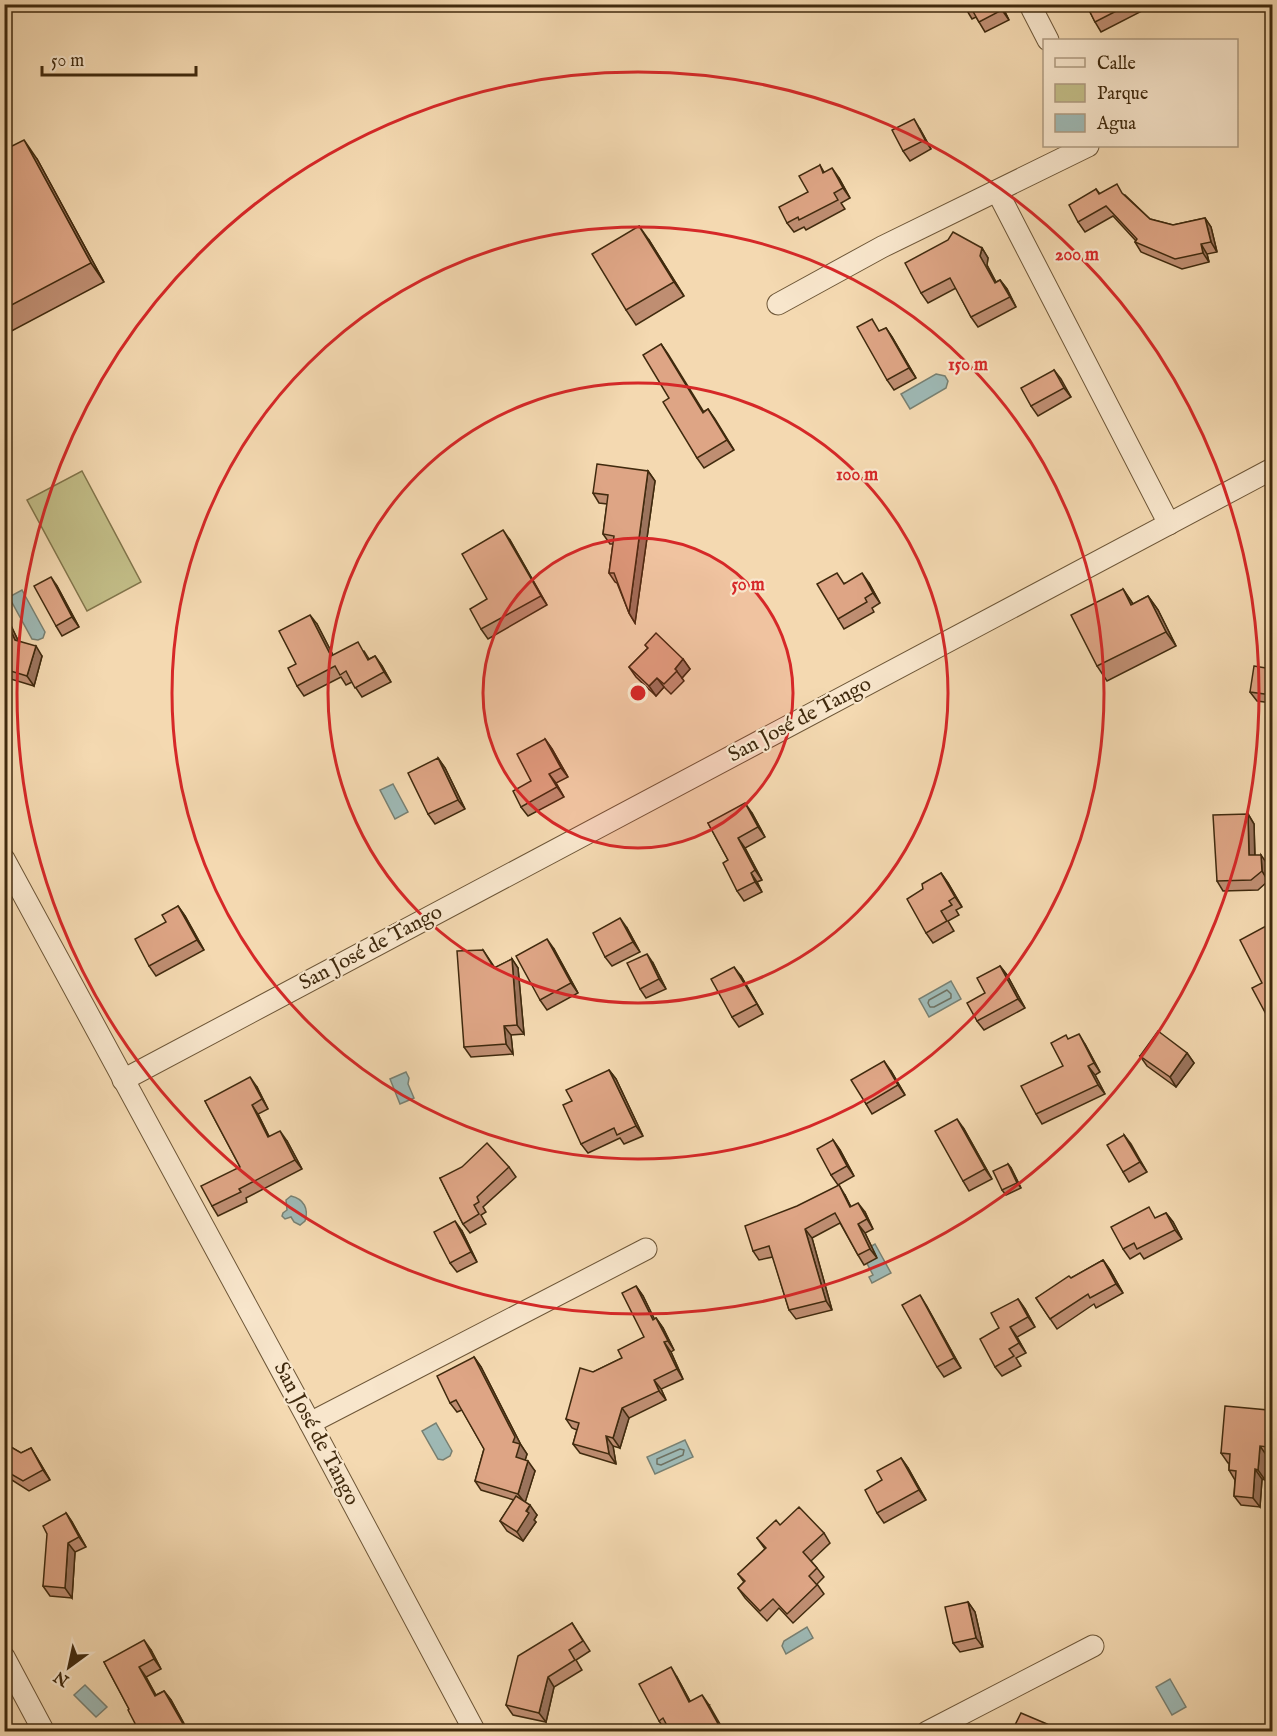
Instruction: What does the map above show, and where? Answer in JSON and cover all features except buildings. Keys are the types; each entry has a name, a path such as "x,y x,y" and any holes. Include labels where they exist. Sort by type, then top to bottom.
{"street":[{"path":"1032,9 1047,39"},
{"path":"778,304 882,247 1086,147"},
{"path":"997,191 1169,524"},
{"name":"San José de Tango","path":"475,1731 123,1080 1272,469"},
{"path":"4,859 123,1080"},
{"path":"310,1423 646,1249"},
{"path":"927,1731 1093,1646"},
{"path":"4,1657 44,1731"}],"green space":[{"path":"82,471 141,582 87,611 27,500"}],"water":[{"path":"936,374 945,376 948,381 946,388 910,409 901,394"},
{"path":"22,590 45,632 43,638 38,640 32,639 9,597"},
{"path":"393,784 408,812 395,819 380,790"},
{"path":"951,981 961,999 929,1017 919,999"},
{"path":"406,1072 414,1098 400,1104 390,1079"},
{"path":"291,1196 299,1199 306,1209 305,1221 300,1225 291,1217 285,1219 282,1216 287,1210 286,1200"},
{"path":"875,1244 891,1273 872,1283 869,1277 873,1275 861,1252"},
{"path":"436,1423 452,1451 450,1456 443,1460 438,1459 422,1431"},
{"path":"685,1440 693,1457 655,1474 647,1457"},
{"path":"807,1627 813,1638 786,1654 782,1646 784,1641"},
{"path":"1170,1679 1186,1707 1172,1715 1156,1687"},
{"path":"85,1685 107,1707 96,1717 74,1695"}]}
